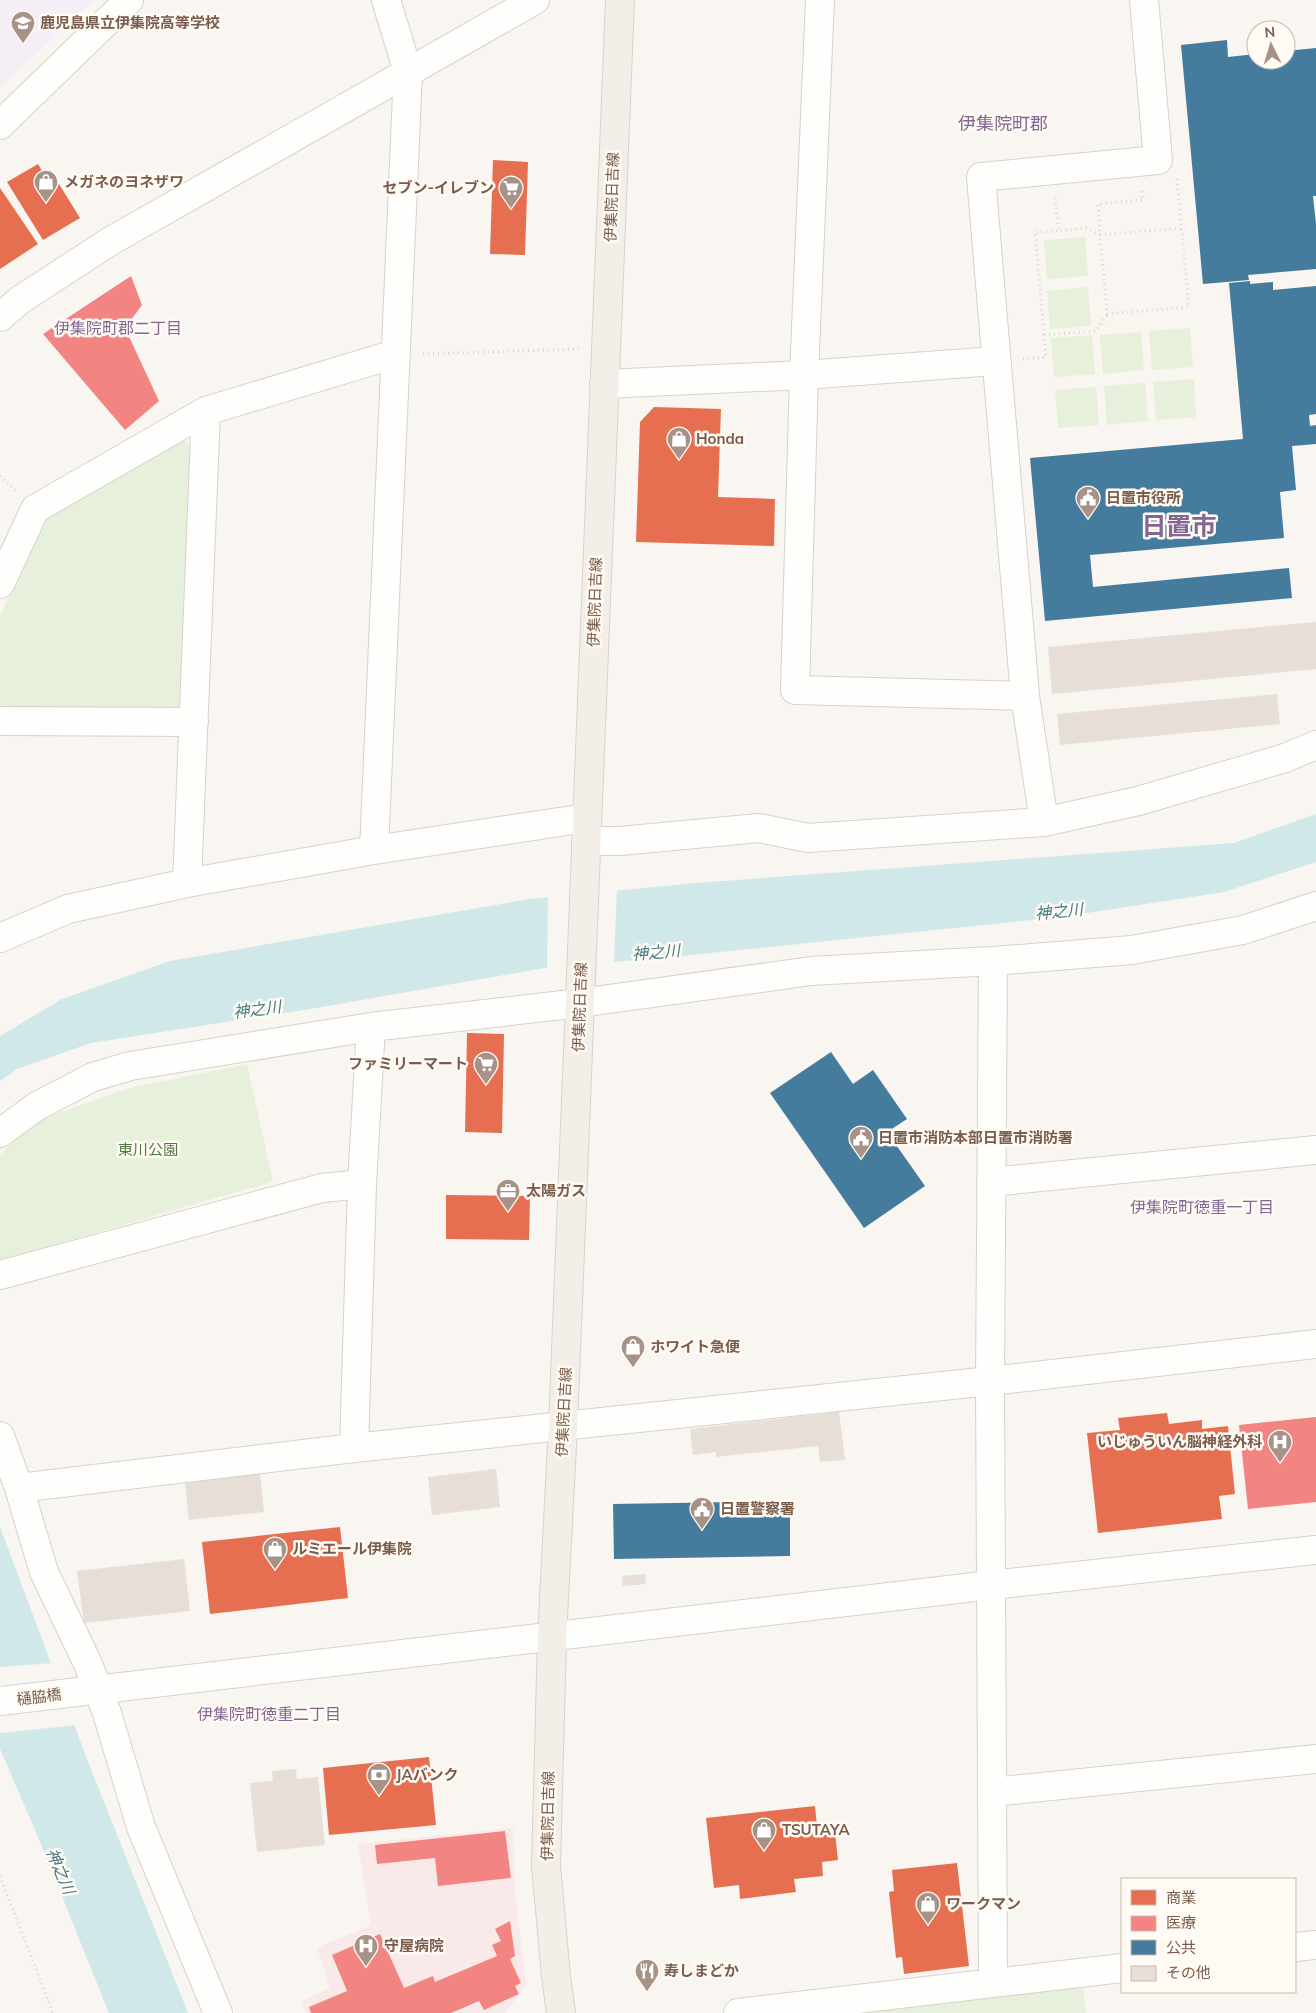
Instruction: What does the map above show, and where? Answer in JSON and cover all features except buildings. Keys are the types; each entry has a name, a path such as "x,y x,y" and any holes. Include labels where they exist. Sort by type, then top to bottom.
{"main road":[{"name":"伊集院日吉線","path":"562,2013 556,1976 546,1866 552,1637 581,993 620,0"}],"street":[{"path":"0,125 129,0"},
{"path":"374,850 408,72 386,0"},
{"path":"0,317 20,300 109,242 535,0"},
{"path":"820,0 804,375 795,690 1025,696"},
{"path":"1044,822 1025,696 995,361 981,177 1158,160 1144,0"},
{"path":"0,584 35,509 206,411 395,354"},
{"path":"604,384 804,375 995,361"},
{"path":"188,883 206,411"},
{"path":"0,720 194,722"},
{"path":"0,938 68,909 188,883 374,850 586,839 620,842 759,828 808,838 1044,822 1138,801 1285,758 1316,745"},
{"path":"0,1133 45,1102 93,1078 130,1066 581,993 811,971 993,961 1132,950 1243,930 1316,906"},
{"path":"993,961 990,1381 993,1983"},
{"path":"354,1448 362,1184 371,1027"},
{"path":"991,1182 1316,1150"},
{"path":"0,1275 322,1188 362,1184"},
{"path":"19,1488 354,1448 990,1381 1316,1344"},
{"path":"0,1436 19,1488 44,1572 88,1664 88,1691 107,1713 141,1827 218,2013"},
{"name":"樋脇橋","path":"0,1701 991,1585 1316,1550"},
{"path":"993,1792 1316,1759"},
{"path":"1296,1947 1316,1945"},
{"path":"738,2013 768,2011 1121,1968"}],"path":[{"path":"1044,335 1096,331 1107,314 1098,204 1143,200 1140,161"},
{"path":"1053,170 1058,231"},
{"path":"1107,314 1189,307 1178,179"},
{"path":"995,361 1046,357 1035,232 1086,228 1100,235 1182,228"},
{"path":"395,354 605,348"},
{"path":"0,1876 52,2013"}],"shaded area":[{"name":"鹿児島県立伊集院高等学校","path":"0,0 94,0 0,88"},
{"path":"513,1828 515,1893 526,1985 505,2013 306,2013 301,2001 330,1988 317,1948 371,1925 358,1844"}],"green space":[{"path":"1085,237 1088,276 1047,279 1044,240"},
{"path":"1088,287 1091,326 1050,329 1047,291"},
{"path":"1190,328 1193,367 1152,370 1149,331"},
{"path":"1141,332 1144,370 1103,374 1100,335"},
{"path":"1092,335 1095,374 1054,377 1051,338"},
{"path":"1194,379 1196,417 1156,420 1153,382"},
{"path":"1145,383 1148,421 1107,425 1104,386"},
{"path":"1096,387 1099,425 1058,428 1055,390"},
{"path":"180,439 192,445 183,705 174,715 0,708 0,616 45,517"},
{"name":"東川公園","path":"247,1064 273,1182 0,1260 0,1155 30,1123 129,1088"},
{"path":"1083,1987 1086,2013 847,2013"}],"water":[{"name":"神之川","path":"1316,814 1316,862 1224,892 1061,917 545,968 316,1008 91,1043 17,1069 0,1081 0,1036 62,999 170,961 530,899 696,883 1234,843"},
{"name":"神之川","path":"0,1527 85,1754 188,2013 109,2013 38,1837 0,1749"}],"pier":[{"path":"617,888 614,964 547,970 548,895"},
{"path":"53,1663 77,1725 0,1733 0,1667"}],"place":[{"name":"鹿児島県立伊集院高等学校","path":"23,44"},
{"name":"メガネのヨネザワ","path":"46,203"},
{"name":"セブン-イレブン","path":"511,209"},
{"name":"Honda","path":"679,460"},
{"name":"日置市役所","path":"1088,519"},
{"name":"ファミリーマート","path":"486,1085"},
{"name":"日置市消防本部日置市消防署","path":"861,1159"},
{"name":"太陽ガス","path":"508,1212"},
{"name":"ホワイト急便","path":"633,1368"},
{"name":"いじゅういん脳神経外科","path":"1280,1463"},
{"name":"日置警察署","path":"702,1530"},
{"name":"ルミエール伊集院","path":"275,1570"},
{"name":"JAバンク","path":"379,1796"},
{"name":"TSUTAYA","path":"764,1851"},
{"name":"ワークマン","path":"928,1925"},
{"name":"守屋病院","path":"366,1967"},
{"name":"寿しまどか","path":"647,1992"}],"district":[{"name":"伊集院町郡","path":"1003,124"},
{"name":"伊集院町郡二丁目","path":"118,328"},
{"name":"日置市","path":"1179,526"},
{"name":"伊集院町徳重一丁目","path":"1202,1207"},
{"name":"伊集院町徳重二丁目","path":"269,1714"}]}
